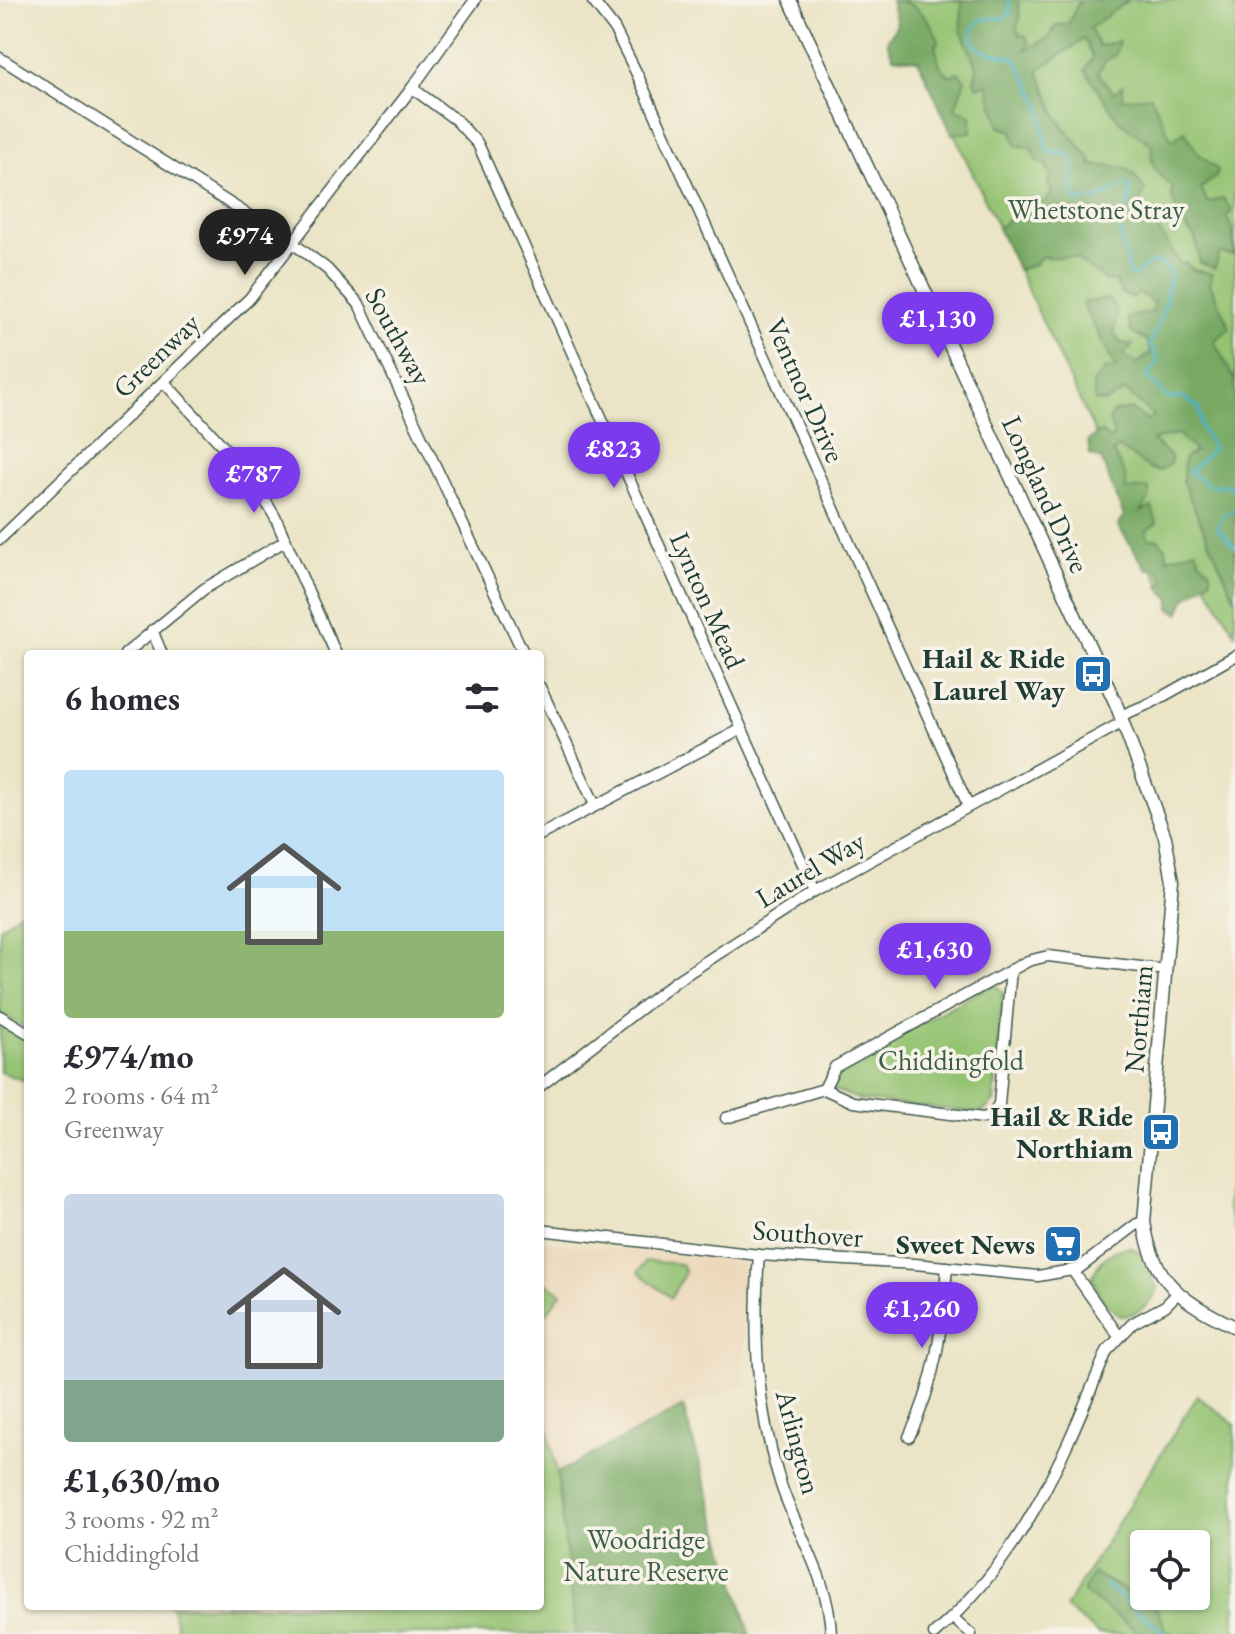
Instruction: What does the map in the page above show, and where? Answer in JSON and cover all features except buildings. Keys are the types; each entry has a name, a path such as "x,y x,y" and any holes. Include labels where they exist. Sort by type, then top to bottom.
{"street":[{"name":"Greenway","path":"0,539 250,298 412,88 475,0"},
{"name":"Ventnor Drive","path":"592,0 614,28 637,74 968,805"},
{"name":"Longland Drive","path":"790,0 1120,714"},
{"name":"Southway","path":"0,58 294,244 327,269 370,321 522,650"},
{"name":"Lynton Mead","path":"412,88 456,120 478,144 815,891"},
{"path":"164,382 252,478 285,541 334,650"},
{"path":"130,650 204,589 285,541"},
{"path":"152,630 160,650"},
{"name":"Laurel Way","path":"544,1083 676,981 815,891 968,805 1120,714 1151,703 1235,656"},
{"path":"544,696 595,805"},
{"name":"Northiam","path":"1120,714 1172,859 1166,970 1144,1222 1151,1256 1177,1294"},
{"path":"544,833 740,730"},
{"path":"824,1089 835,1067 1011,970 1048,956 1166,970"},
{"path":"726,1118 824,1089 853,1102 983,1118 992,1115 999,1104 1011,970"},
{"path":"0,1016 24,1031"},
{"name":"Southover","path":"544,1230 759,1255 1038,1276 1073,1271 1144,1222"},
{"name":"Arlington","path":"759,1255 755,1343 762,1413 781,1486 827,1594 831,1634"},
{"path":"909,1437 928,1400 939,1351 947,1267"},
{"path":"1073,1271 1118,1335"},
{"path":"934,1634 953,1618 1006,1558 1053,1477 1107,1351 1118,1335 1177,1294 1235,1327"},
{"path":"953,1618 971,1634"}],"shaded area":[{"path":"544,1242 740,1261 747,1266 744,1345 747,1385 685,1406 558,1472 544,1408"}],"green space":[{"name":"Whetstone Stray","path":"891,0 1235,0 1235,633 1200,574 1164,593 1096,435"},
{"path":"891,0 908,3 920,11 939,40 935,47 940,66 950,76 958,72 965,80 955,108 971,115 971,132 952,134 918,60 893,57 887,41 897,25"},
{"path":"952,0 1018,0 1020,21 1016,26 1029,43 1024,51 1050,37 1056,25 1068,24 1080,0 1129,0 1090,28 1099,46 1119,41 1115,56 1107,59 1098,72 1113,93 1123,85 1123,99 1151,96 1172,141 1185,131 1197,152 1218,170 1216,177 1201,188 1208,203 1223,198 1232,211 1226,217 1234,245 1233,255 1219,253 1215,268 1200,263 1195,238 1182,223 1172,198 1172,186 1162,178 1153,163 1152,145 1119,121 1085,70 1093,57 1084,39 1038,70 1058,119 1092,161 1091,165 1121,167 1133,174 1145,190 1140,201 1181,265 1187,263 1192,269 1212,274 1210,284 1230,328 1214,341 1235,381 1235,599 1183,483 1184,458 1195,451 1178,434 1152,440 1171,456 1171,464 1159,471 1118,447 1113,453 1125,474 1126,490 1149,488 1149,499 1140,512 1152,507 1157,523 1146,531 1149,539 1158,539 1166,548 1167,558 1196,550 1200,561 1211,571 1211,579 1186,598 1179,613 1170,608 1171,599 1159,587 1165,582 1159,569 1147,569 1118,526 1124,516 1101,459 1090,455 1088,441 1100,432 1110,439 1114,435 1109,420 1113,412 1130,409 1147,420 1154,416 1125,391 1105,402 1095,401 1093,384 1105,369 1116,368 1082,303 1108,298 1117,311 1114,333 1121,343 1133,345 1123,354 1136,364 1151,353 1147,340 1132,333 1127,317 1152,312 1154,303 1139,293 1133,298 1121,293 1116,282 1106,281 1074,257 1040,257 1036,264 1018,270 998,228 1015,215 1030,214 1037,202 1045,202 1052,194 1048,184 1051,175 1044,163 1037,161 1032,149 1016,145 1012,131 1000,127 987,84 978,87 974,82 977,68 961,30 962,1"},
{"path":"24,908 24,1028 0,1013 0,928"},
{"name":"Chiddingfold","path":"994,983 1003,993 994,1101 982,1113 860,1100 832,1089 833,1077 840,1068"},
{"path":"0,1023 24,1038 24,1081 0,1072"},
{"path":"1235,1121 1235,1231 1227,1207"},
{"path":"1130,1247 1141,1253 1158,1289 1143,1308 1120,1316 1104,1302 1092,1278 1106,1257"},
{"path":"646,1261 681,1264 685,1272 671,1298 638,1272"},
{"path":"544,1281 561,1293 544,1317"},
{"path":"1197,1396 1235,1424 1235,1634 1098,1634 1065,1608"},
{"name":"Woodridge Nature Reserve","path":"683,1407 750,1634 576,1634 557,1473"},
{"path":"544,1409 556,1467 576,1634 178,1634 172,1610 544,1610"},
{"path":"1093,1573 1130,1593 1130,1610 1157,1610 1167,1631 1175,1634 1141,1634 1083,1592"}],"waterway":[{"path":"1009,0 1010,12 1005,18 982,19 972,29 973,41 980,50 1015,58 1040,104 1046,147 1050,153 1066,153 1074,161 1071,192 1077,201 1098,199 1124,185 1130,186 1130,202 1119,226 1129,274 1135,276 1149,263 1160,263 1171,271 1165,306 1150,345 1159,361 1147,377 1169,399 1183,397 1199,408 1201,428 1214,448 1189,472 1210,486 1229,485 1235,492"},
{"path":"1235,509 1223,516 1217,528 1235,547"},
{"path":"1106,1585 1166,1634"}],"place":[{"name":"Hail & Ride Laurel Way","path":"1093,674"},
{"name":"Hail & Ride Northiam","path":"1161,1132"},
{"name":"Sweet News","path":"1063,1244"}]}
